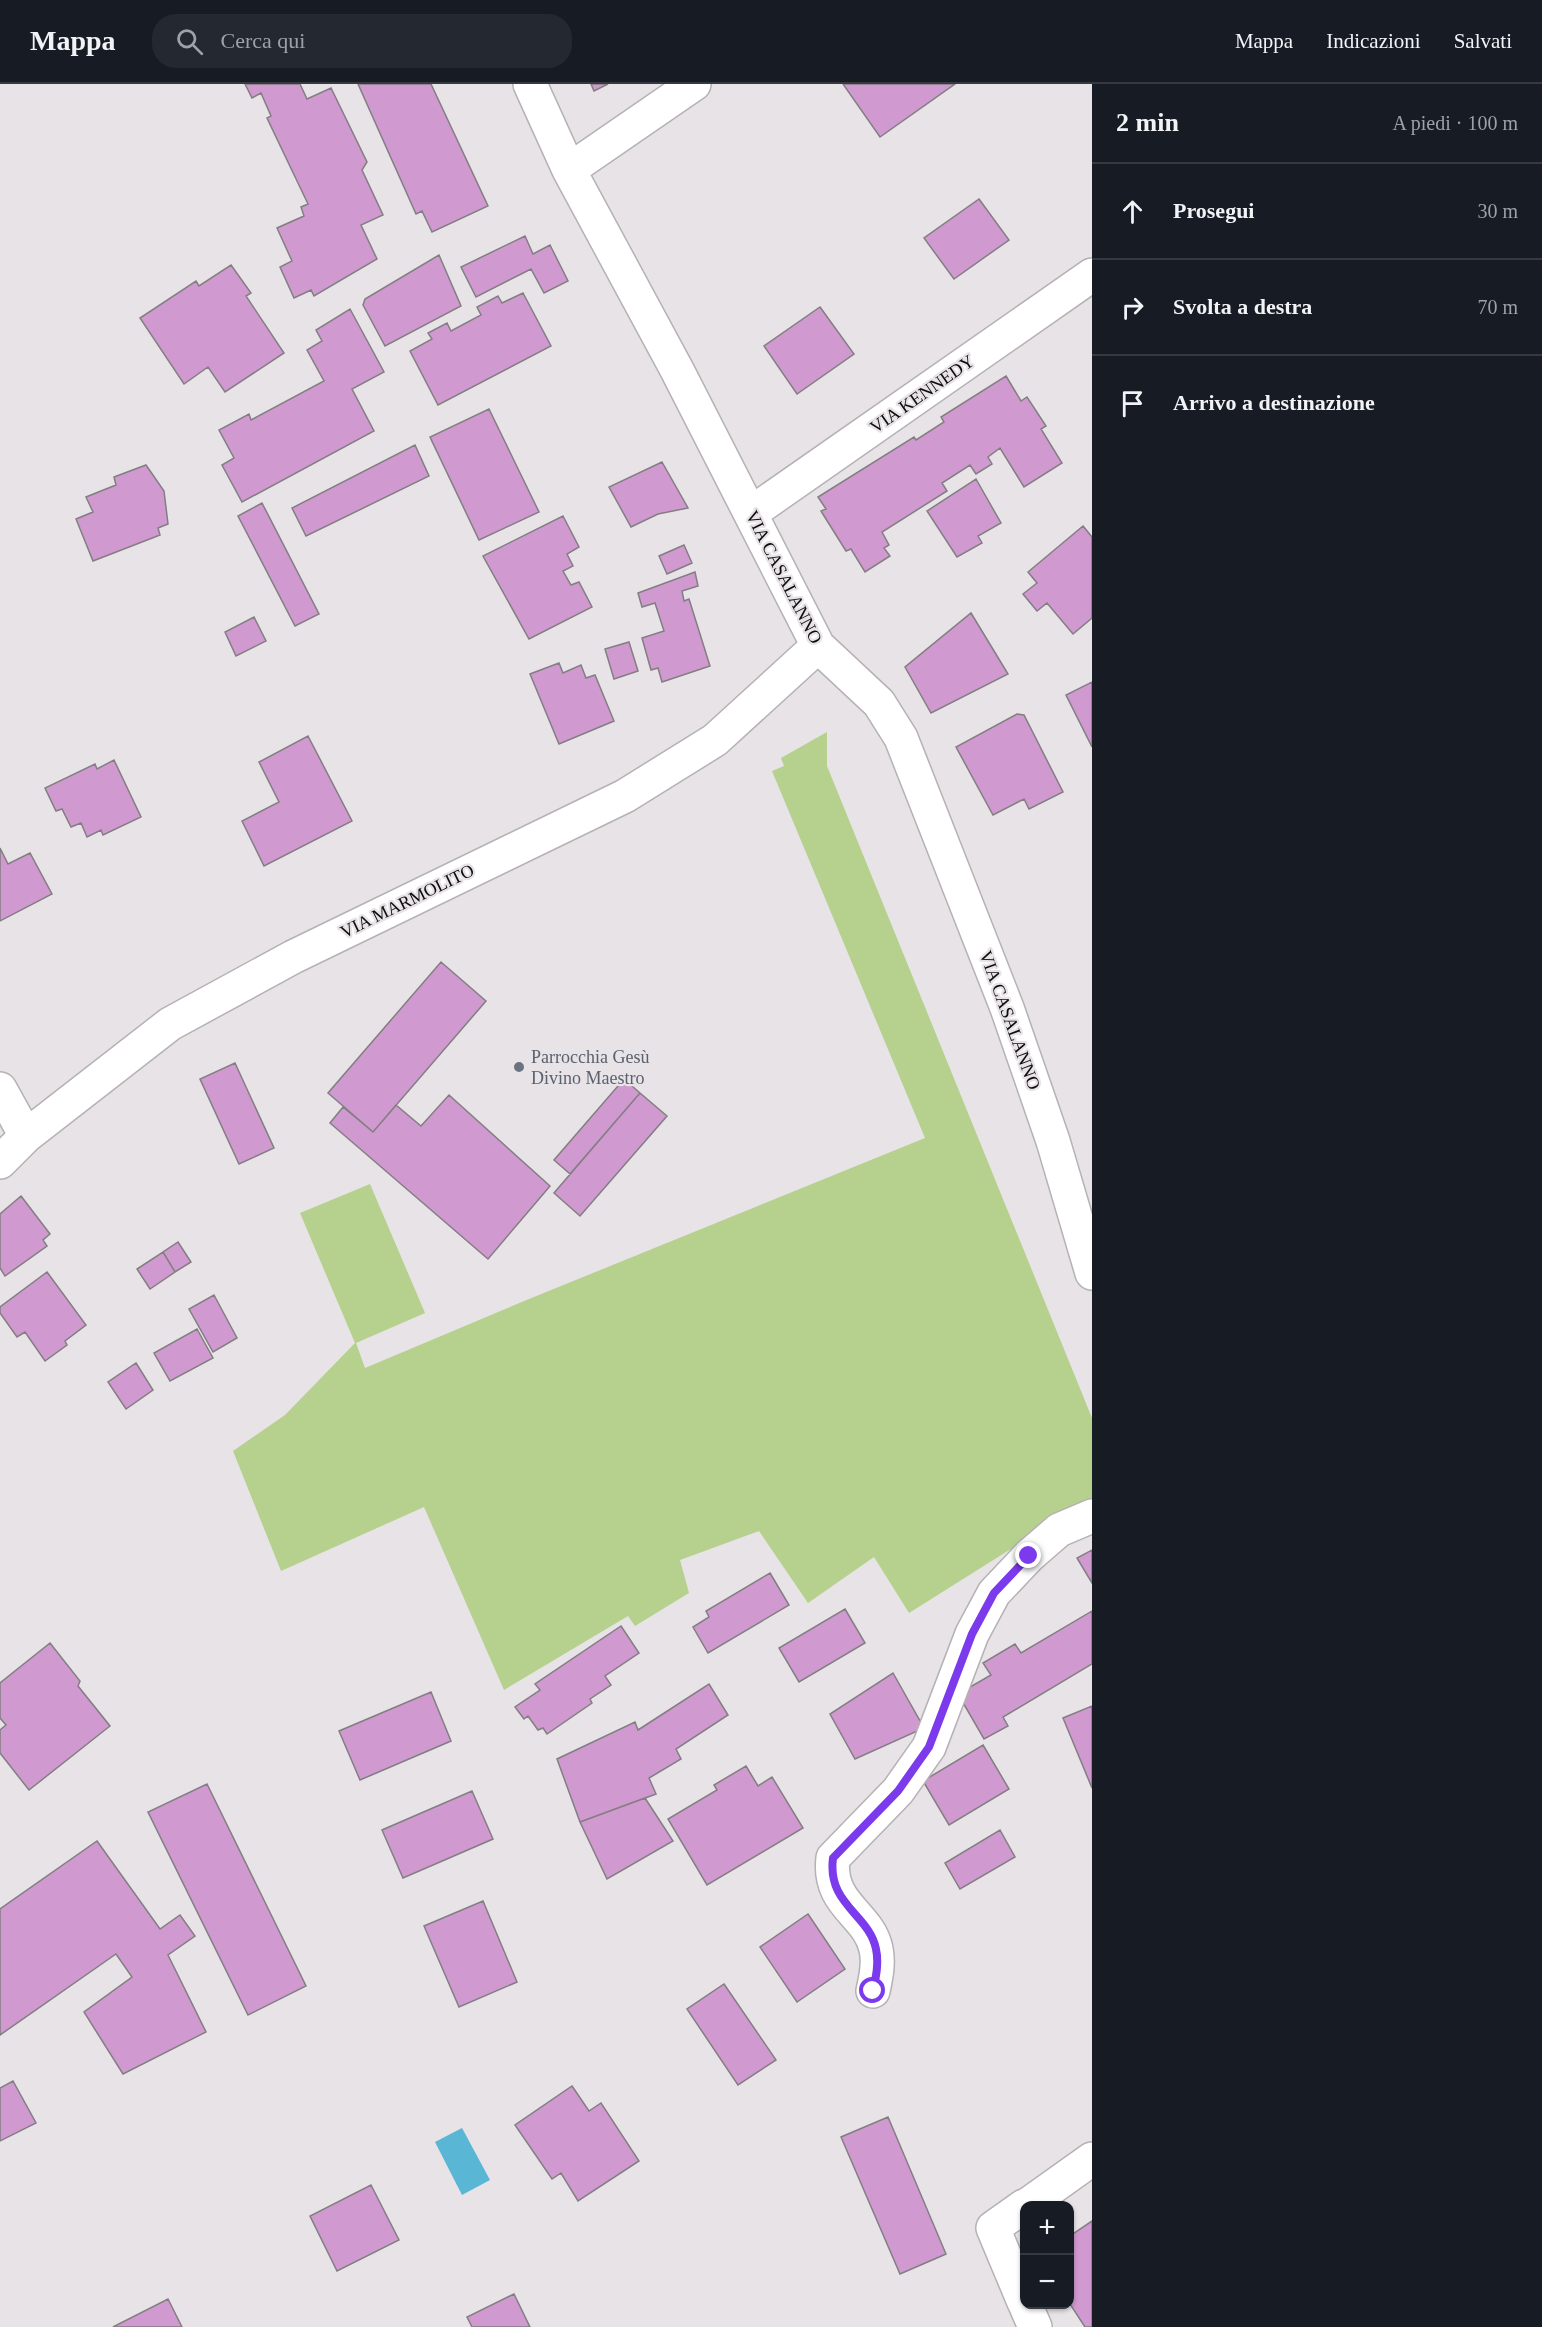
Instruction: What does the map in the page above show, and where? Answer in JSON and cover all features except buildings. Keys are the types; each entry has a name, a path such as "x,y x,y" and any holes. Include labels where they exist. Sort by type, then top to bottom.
{"street":[{"name":"VIA CASALANNO","path":"530,84 569,170 751,513 818,646 879,703 901,738 1007,1008 1053,1141 1092,1273"},
{"path":"569,170 694,84"},
{"name":"VIA KENNEDY","path":"751,513 1092,275"},
{"name":"VIA MARMOLITO","path":"0,1162 26,1136 170,1024 292,957 625,796 715,740 818,646"},
{"path":"0,1089 26,1136"},
{"path":"873,1991 877,1971 876,1947 836,1888 831,1871 833,1858 898,1791 929,1747 972,1634 994,1593 1029,1556 1059,1530 1092,1516"},
{"path":"1032,2201 1092,2159"},
{"path":"1020,2209 993,2228 1020,2291"},
{"path":"1028,2309 1035,2327"}],"green space":[{"path":"827,732 827,766 1092,1418 1092,1498 909,1613 874,1557 808,1603 759,1531 680,1560 689,1593 635,1626 628,1616 504,1690 424,1507 281,1571 233,1451 285,1415 355,1343 300,1213 370,1184 425,1313 356,1343 365,1368 925,1138 772,771 784,766 781,758"}],"water":[{"path":"462,2128 490,2180 462,2195 435,2142"}],"place":[{"name":"Parrocchia Gesù Divino Maestro","path":"519,1067"}],"route":[{"path":"873,1991 877,1971 876,1947 836,1888 831,1871 833,1858 898,1791 929,1747 972,1634 994,1593 1029,1556"}]}
